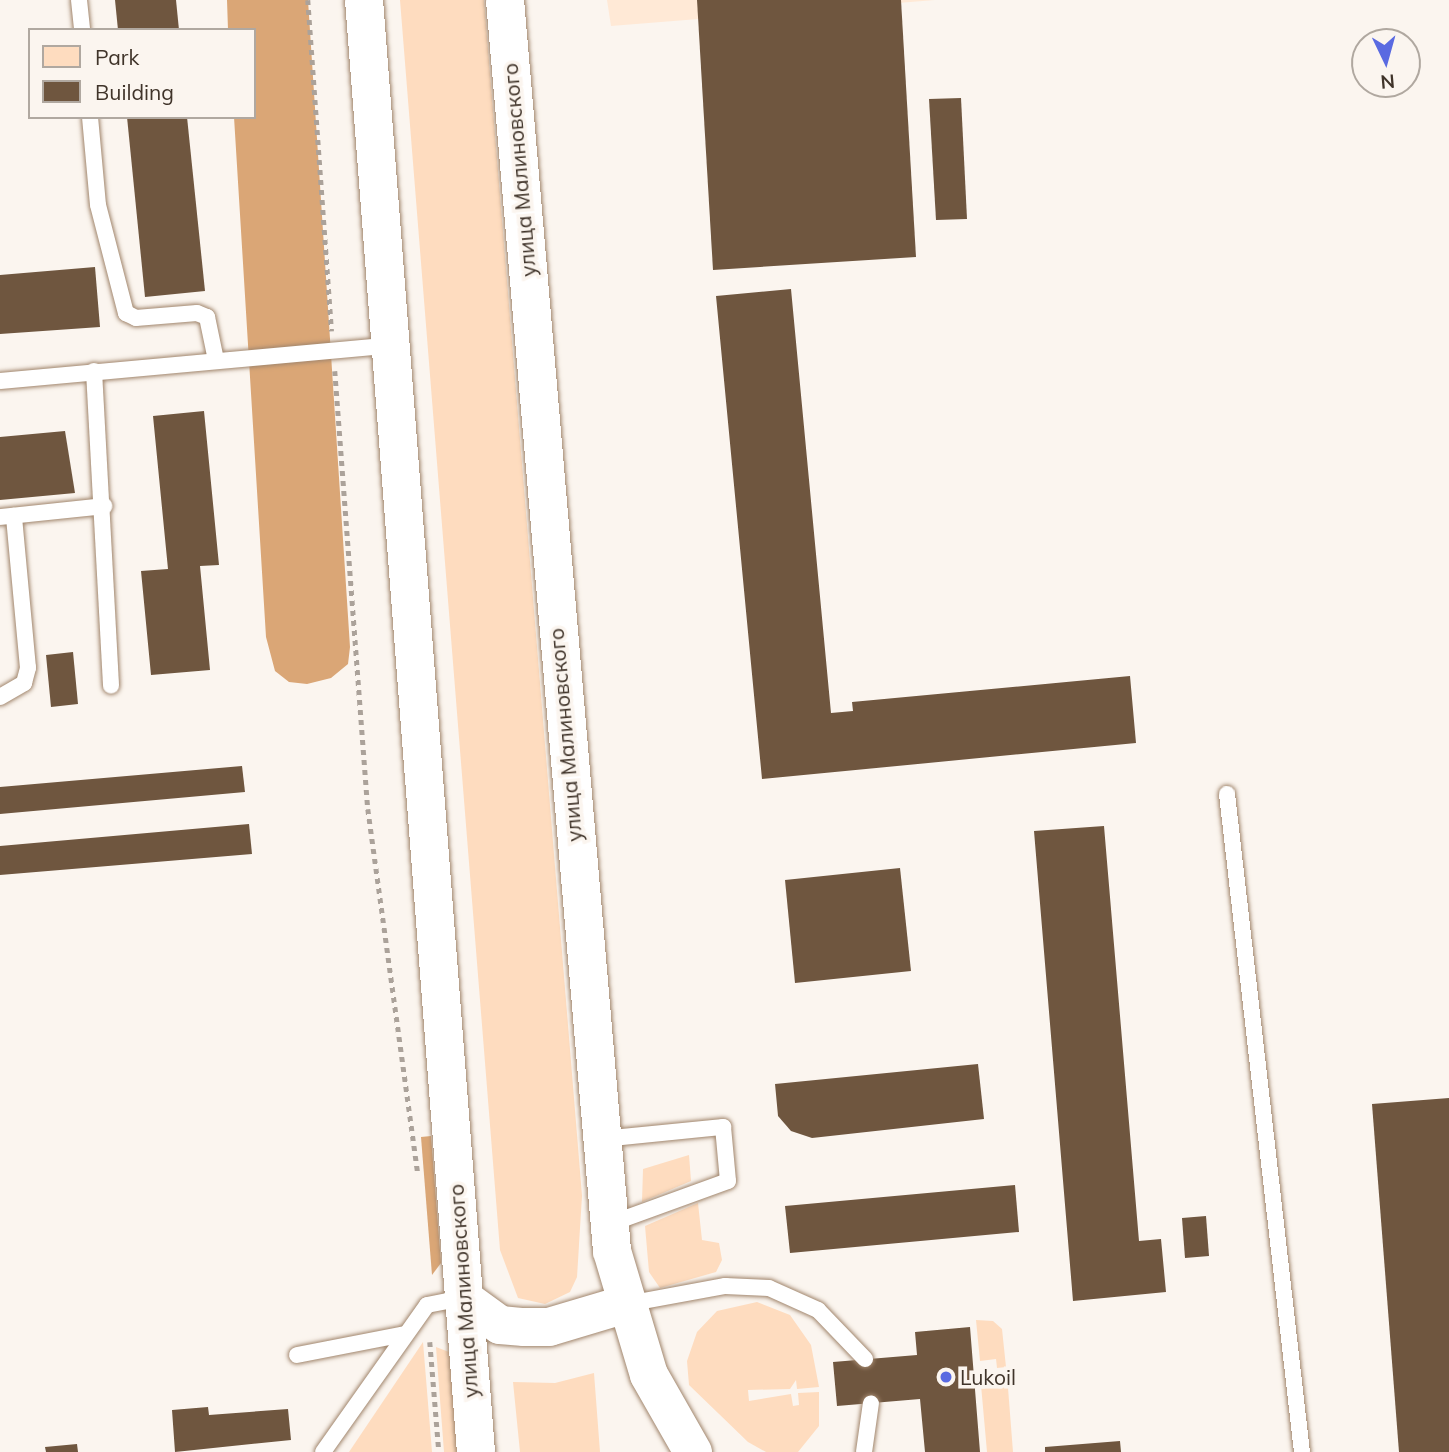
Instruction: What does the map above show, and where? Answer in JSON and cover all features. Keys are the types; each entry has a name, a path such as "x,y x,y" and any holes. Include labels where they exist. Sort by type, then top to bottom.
{"highway":[{"name":"улица Малиновского","path":"364,0 392,345 445,1301 476,1452"},
{"name":"улица Малиновского","path":"505,0 610,1224 626,1304 649,1376 693,1452"},
{"path":"445,1301 500,1325 524,1327 549,1327 626,1304"}],"lane":[{"path":"79,0 82,28"},
{"path":"90,119 98,205 126,313 208,317 216,360"},
{"path":"0,381 392,345"},
{"path":"94,371 104,506 111,686"},
{"path":"0,697 24,683 28,668 7,517 104,506"},
{"path":"1227,794 1302,1452"},
{"path":"602,1139 723,1126 728,1181 610,1224"},
{"path":"626,1304 725,1286 769,1288 818,1310 865,1359"},
{"path":"323,1452 405,1334 445,1301"},
{"path":"297,1355 405,1334"},
{"path":"864,1452 872,1403"}],"path":[{"path":"308,0 368,809 418,1177"},
{"path":"439,1452 445,1301"}],"shaded area":[{"path":"227,0 308,0 350,647 348,664 331,678 307,684 289,682 275,671 266,637 234,119 256,119 256,28 228,28"},
{"path":"607,0 935,0 611,26"},
{"path":"431,1136 441,1263 432,1275 421,1137"}],"green space":[{"path":"400,0 484,0 582,1196 577,1277 570,1292 545,1304 518,1298 500,1250"},
{"path":"689,1155 691,1181 642,1202 643,1169"},
{"path":"698,1203 702,1240 719,1243 722,1260 716,1272 660,1288 649,1272 645,1226"},
{"path":"757,1302 790,1315 811,1345 819,1387 797,1389 796,1380 790,1389 748,1390 749,1401 791,1394 793,1406 799,1405 798,1393 819,1392 819,1426 798,1452 766,1452 748,1442 689,1385 687,1361 697,1332 717,1311"},
{"path":"976,1320 993,1321 1002,1329 1006,1367 997,1368 996,1359 980,1361"},
{"path":"423,1342 432,1452 349,1452"},
{"path":"436,1347 449,1352 458,1452 444,1452"},
{"path":"594,1373 600,1452 520,1452 513,1382 555,1383"},
{"path":"998,1375 1007,1375 1013,1452 987,1452 981,1385 999,1384"}],"building":[{"path":"115,0 176,0 179,28 118,28"},
{"path":"697,0 901,0 916,257 713,270"},
{"path":"961,98 967,219 936,220 929,99"},
{"path":"127,119 187,119 205,291 145,297"},
{"path":"95,267 100,327 0,334 0,275"},
{"path":"791,289 831,713 853,711 852,702 1130,676 1136,743 762,779 716,296"},
{"path":"204,411 219,565 200,566 210,670 151,675 141,571 168,569 153,416"},
{"path":"65,431 75,493 0,500 0,437"},
{"path":"73,652 78,704 51,707 46,655"},
{"path":"242,766 245,792 0,814 0,787"},
{"path":"249,824 252,854 0,875 0,846"},
{"path":"1104,826 1139,1241 1161,1239 1166,1292 1073,1301 1034,831"},
{"path":"900,868 911,971 795,983 785,880"},
{"path":"978,1064 984,1119 812,1138 791,1131 778,1116 775,1084"},
{"path":"1449,1098 1449,1452 1399,1452 1372,1104"},
{"path":"1015,1185 1019,1232 790,1253 785,1206"},
{"path":"1206,1216 1209,1256 1185,1258 1182,1218"},
{"name":"Lukoil","path":"970,1327 980,1452 925,1452 920,1399 837,1406 833,1362 917,1355 915,1332"},
{"path":"208,1407 209,1415 288,1409 291,1440 175,1452 172,1410"},
{"path":"1120,1441 1121,1452 1045,1452 1045,1447"},
{"path":"77,1444 78,1452 46,1452 45,1447"}],"place":[{"name":"Lukoil","path":"946,1377"}]}
